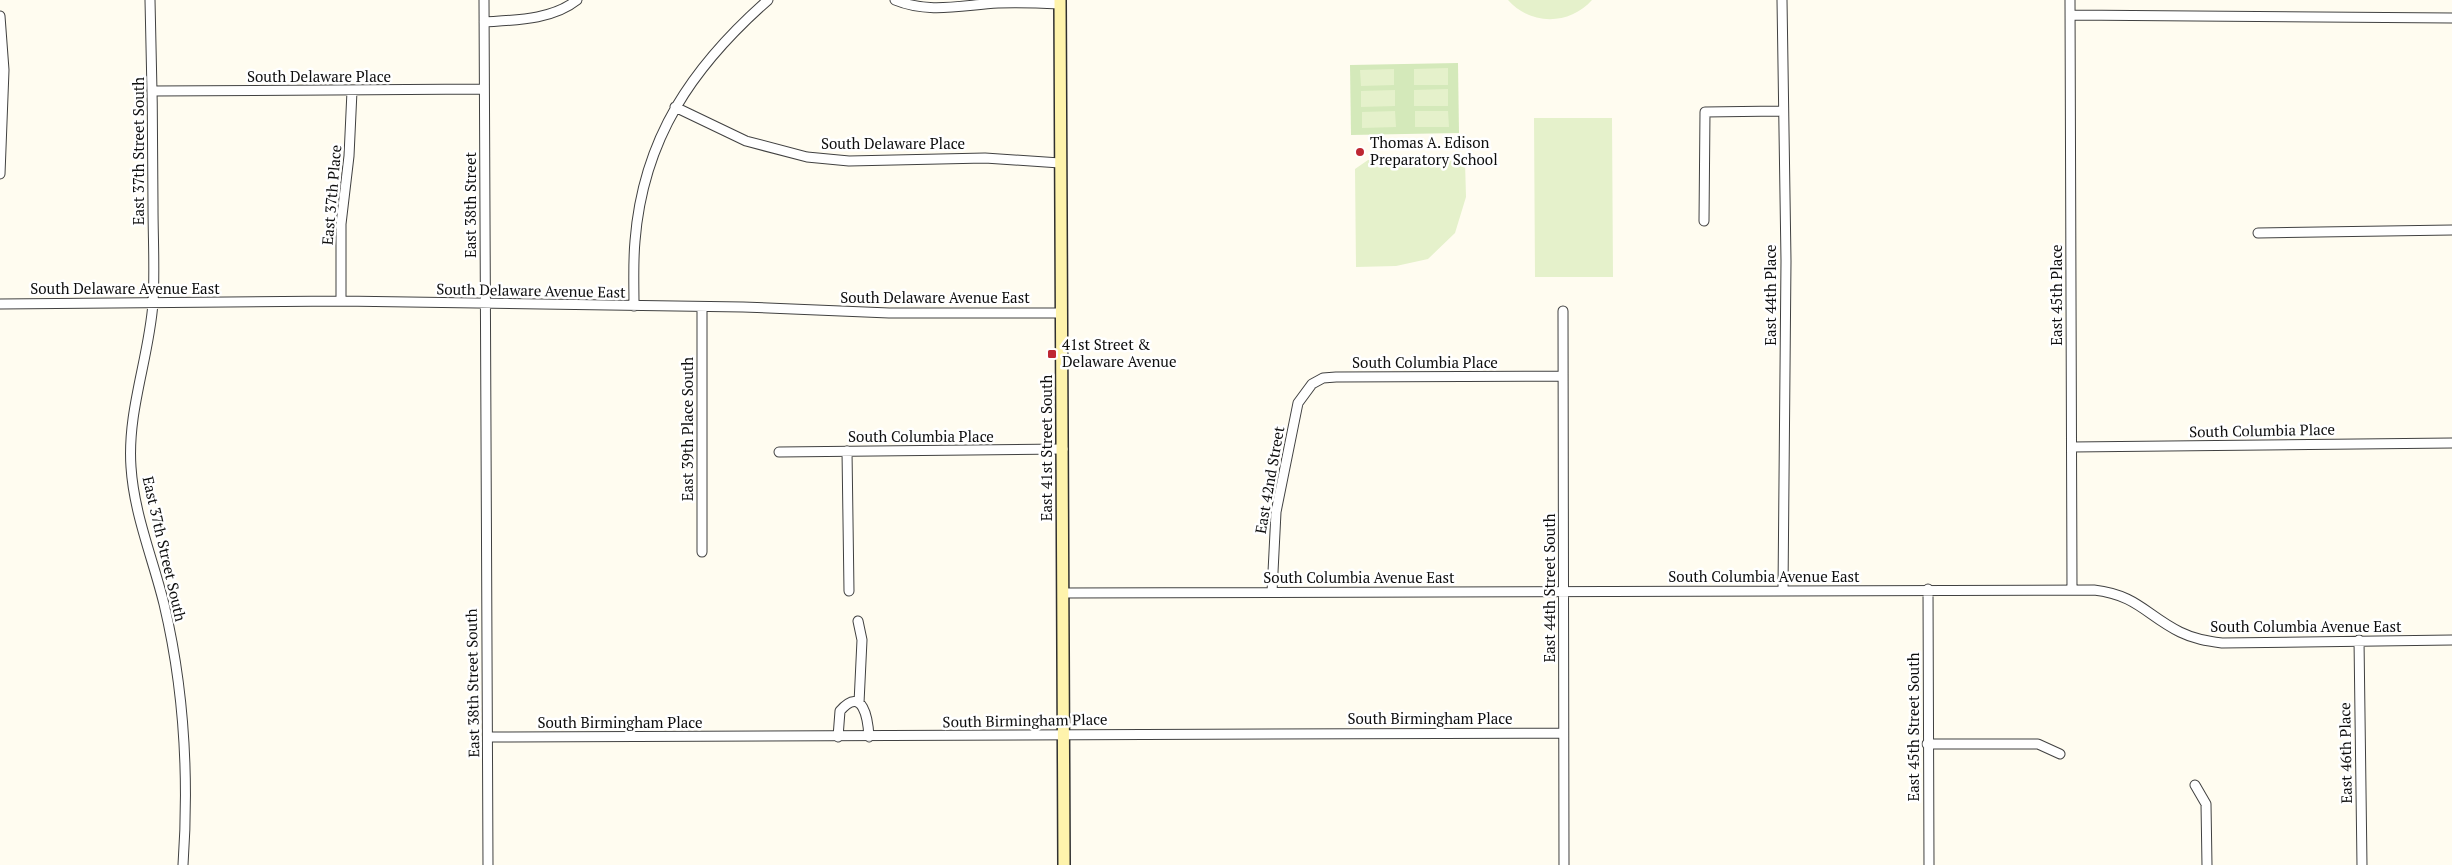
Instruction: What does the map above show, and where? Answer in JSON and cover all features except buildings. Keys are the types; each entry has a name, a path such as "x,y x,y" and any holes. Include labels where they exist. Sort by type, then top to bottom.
{"main road":[{"name":"East 41st Street South","path":"1060,2 1064,865"}],"street":[{"name":"East 37th Street South","path":"150,0 153,91 153,303 134,406 131,467 135,500 164,603 177,672 184,754 185,834 183,865"},
{"name":"East 38th Street","path":"484,0 485,500"},
{"path":"484,22 539,16 560,11 577,0"},
{"path":"634,306 635,240 639,212 654,155 675,107 694,77 712,55 768,0"},
{"path":"895,0 919,8 934,9 1000,3 1060,2"},
{"name":"East 44th Place","path":"1782,0 1782,112 1786,261 1783,590"},
{"name":"East 45th Place","path":"2070,0 2072,589"},
{"path":"2070,15 2452,18"},
{"path":"0,16 4,86 0,174"},
{"name":"South Delaware Place","path":"153,91 484,89"},
{"name":"East 37th Place","path":"341,301 341,224 349,156 352,91"},
{"name":"South Delaware Place","path":"675,107 746,141 807,157 849,161 984,158 1060,163"},
{"path":"1704,221 1705,112 1782,112"},
{"path":"2258,233 2452,230"},
{"name":"South Delaware Avenue East","path":"0,304 341,301 702,307 889,313 1061,313"},
{"name":"East 39th Place South","path":"702,307 702,552"},
{"name":"East 44th Street South","path":"1563,311 1564,865"},
{"name":"South Columbia Place","path":"1298,402 1312,384 1323,378 1562,376"},
{"name":"East 42nd Street","path":"1272,592 1276,512 1298,402"},
{"name":"South Columbia Place","path":"2072,447 2452,443"},
{"name":"South Columbia Place","path":"778,452 1063,450"},
{"path":"847,451 849,591"},
{"name":"East 38th Street South","path":"485,500 488,865"},
{"name":"East 45th Street South","path":"1928,589 1927,744 1929,865"},
{"name":"South Columbia Avenue East","path":"1063,593 2072,589 2114,592 2136,602 2180,632 2200,640 2222,643 2452,640"},
{"path":"858,621 862,640 859,703 866,711 868,736"},
{"name":"East 46th Place","path":"2359,640 2362,865"},
{"path":"838,736 840,711 849,703 859,703"},
{"name":"South Birmingham Place","path":"488,737 1563,733"},
{"path":"1927,744 2038,744 2060,754"},
{"path":"2195,785 2206,804 2206,865"}],"green space":[{"path":"1508,0 1592,0 1573,14 1562,18 1550,19 1528,14"},
{"path":"1458,63 1459,133 1351,135 1350,65"},
{"path":"1448,68 1448,85 1414,85 1414,69"},
{"path":"1394,69 1394,85 1361,86 1360,70"},
{"path":"1448,89 1448,106 1414,106 1414,90"},
{"path":"1395,90 1395,106 1361,107 1361,91"},
{"path":"1395,111 1396,127 1362,128 1362,112"},
{"path":"1415,111 1448,111 1449,127 1415,127"},
{"path":"1534,118 1612,118 1613,277 1535,277"},
{"path":"1368,160 1465,161 1466,197 1455,233 1428,259 1396,266 1356,267 1355,169"}],"place":[{"name":"Thomas A. Edison Preparatory School","path":"1360,152"},
{"name":"41st Street & Delaware Avenue","path":"1052,354"}]}
